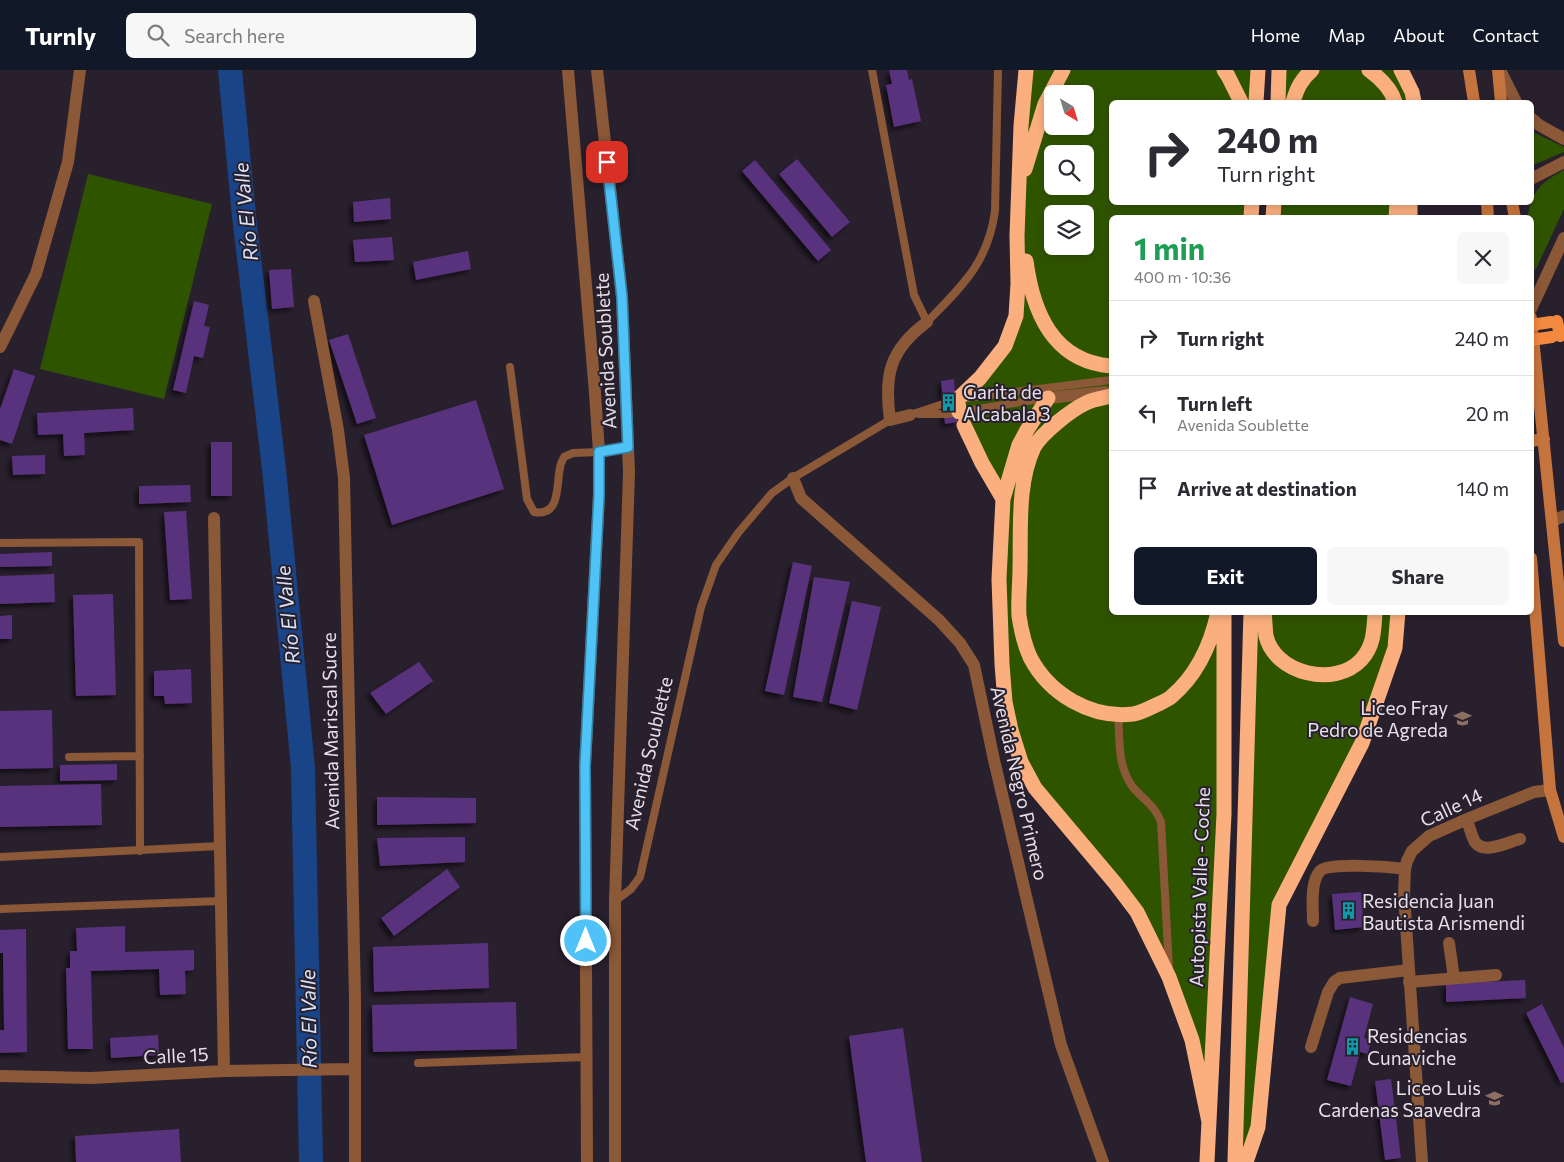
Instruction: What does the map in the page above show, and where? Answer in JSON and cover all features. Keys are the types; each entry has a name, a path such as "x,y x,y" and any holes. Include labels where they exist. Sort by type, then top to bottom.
{"highway":[{"path":"1003,499 982,463 960,412 980,378 1005,346 1016,316 1018,284 1016,236 1021,126 1026,70"},
{"path":"1063,70 1045,104 1025,169 1021,223 1029,284 1040,315 1053,337 1071,352 1094,364 1109,366"},
{"path":"1224,70 1240,100"},
{"path":"1256,100 1258,70"},
{"path":"1278,100 1279,70"},
{"path":"1294,100 1297,88 1303,78 1312,70"},
{"path":"1369,70 1387,87 1394,100"},
{"path":"1401,70 1412,92 1414,100"},
{"path":"1109,397 1085,403 1047,432 1035,446 1028,464 1022,497 1019,616 1030,656 1053,689 1086,708 1118,714 1135,714 1169,699 1183,686 1195,670 1204,652 1217,615"},
{"path":"1048,398 1019,445 1003,499 999,579 1005,702 1011,730 1021,762 1035,788 1116,883 1137,912 1169,977 1192,1040 1209,1122"},
{"name":"Autopista Valle - Coche","path":"1207,1162 1224,814 1224,615"},
{"path":"1235,1162 1251,615"},
{"path":"1264,615 1266,636 1281,660 1309,673 1326,675 1340,673 1361,660 1370,646 1374,632 1375,615"},
{"path":"1246,1162 1258,1127 1280,905 1362,743 1395,648 1398,615"}],"main road":[{"path":"1469,70 1474,100"},
{"path":"1499,70 1501,100"},
{"path":"1534,325 1557,321 1560,337 1534,340"},
{"path":"1534,370 1538,440 1552,521 1564,640"},
{"path":"1534,595 1550,790 1564,836"}],"street":[{"path":"0,347 39,265 68,162 80,70"},
{"path":"568,70 595,383 599,452 599,495 585,766 588,1162"},
{"name":"Avenida Soublette","path":"597,70 622,297 628,447 628,532 615,901 615,1162"},
{"path":"1499,70 1515,100"},
{"path":"1534,121 1564,139"},
{"path":"1534,177 1564,162"},
{"path":"1534,303 1564,238"},
{"name":"Avenida Mariscal Sucre","path":"314,301 338,430 344,478 355,998 355,1162"},
{"path":"890,420 887,397 891,366 904,342 926,322"},
{"path":"1048,398 1109,392"},
{"name":"Avenida Soublette","path":"890,420 910,415"},
{"name":"Avenida Negro Primero","path":"793,478 801,498 938,620 960,643 974,665 994,760 1061,1045 1103,1162"},
{"path":"1552,521 1564,516"},
{"path":"214,518 224,1071"},
{"name":"Calle 14","path":"1422,1162 1404,895 1405,869 1412,851 1429,836 1534,792 1550,790"},
{"path":"1467,819 1476,843 1480,846 1488,848 1520,839"},
{"path":"1313,920 1313,889 1318,874 1322,869 1362,866 1405,869"},
{"path":"1449,943 1454,978"},
{"path":"1310,1047 1328,992 1334,982 1340,978 1409,976 1454,978 1496,975"},
{"name":"Calle 15","path":"0,1076 91,1078 224,1071 354,1069"}],"lane":[{"path":"872,70 914,295 926,322 972,274 988,244 995,211 998,70"},
{"path":"510,367 527,500 534,512 541,513 550,508 556,500 560,466 564,457 573,453 599,452 628,447"},
{"path":"910,415 960,412 1109,380"},
{"path":"910,415 946,414 1048,398"},
{"name":"Avenida Soublette","path":"615,901 631,889 640,876 701,607 716,565 738,533 772,493 793,478 890,420"},
{"path":"0,543 139,542 140,851"},
{"path":"1118,714 1121,759 1124,773 1133,787 1158,813 1161,822 1169,977"},
{"path":"69,757 140,756"},
{"path":"0,857 220,846"},
{"path":"0,909 221,901"},
{"path":"418,1063 587,1057"}],"green space":[{"path":"1026,70 1258,70 1256,100 1109,100 1109,205 1252,205 1251,215 1109,215 1109,615 1224,615 1209,1122 1200,1075 1152,944 1035,788 1011,730 1003,499 959,412 1010,334"},
{"path":"1279,70 1401,70 1413,100 1278,100"},
{"path":"1534,132 1564,147 1564,152 1534,165"},
{"path":"1564,170 1564,209 1535,271 1534,215 1528,215 1529,208 1530,205 1534,205 1534,196 1538,189 1549,179"},
{"path":"88,174 212,204 164,399 40,369"},
{"path":"1274,205 1410,205 1410,215 1273,215"},
{"path":"1251,615 1398,615 1382,687 1279,905 1258,1127 1235,1162"}],"building":[{"path":"889,70 907,70 909,80 912,79 921,121 894,127 886,85 892,84"},
{"path":"797,159 850,222 832,237 779,174"},
{"path":"755,160 831,250 818,261 742,171"},
{"path":"390,198 391,219 354,222 353,202"},
{"path":"392,237 394,260 355,262 353,240"},
{"path":"468,251 471,269 416,280 413,262"},
{"path":"291,269 294,307 272,309 269,270"},
{"path":"194,301 209,305 204,326 210,327 203,358 194,356 186,393 173,390"},
{"path":"348,334 376,418 357,424 329,340"},
{"path":"14,369 35,376 12,444 0,440 0,409"},
{"name":"Garita de Alcabala 3","path":"954,379 957,422 945,424 941,381"},
{"path":"476,400 504,489 392,525 364,435"},
{"path":"133,408 134,430 84,433 85,455 64,456 63,434 38,435 37,413"},
{"path":"211,442 232,442 232,496 211,496"},
{"path":"45,455 45,474 13,475 12,456"},
{"path":"190,485 191,502 139,504 139,486"},
{"path":"186,511 192,599 170,600 164,512"},
{"path":"52,552 52,566 0,567 0,554"},
{"path":"793,562 812,566 784,695 765,691"},
{"path":"54,574 55,602 0,604 0,576"},
{"path":"814,577 850,582 822,702 793,697"},
{"path":"113,594 116,695 76,696 73,595"},
{"path":"852,601 881,607 857,710 829,703"},
{"path":"12,615 12,639 0,639 0,616"},
{"path":"419,662 433,681 386,714 370,693"},
{"path":"191,669 192,703 165,704 164,696 154,696 154,671"},
{"path":"52,710 53,768 0,769 0,711"},
{"path":"117,764 117,780 60,781 60,765"},
{"path":"101,784 102,825 0,827 0,786"},
{"path":"377,797 476,798 476,823 377,825"},
{"path":"465,837 465,862 380,866 377,838"},
{"path":"447,869 460,887 394,936 381,918"},
{"name":"Residencia Juan Bautista Arismendi","path":"1361,892 1364,927 1335,930 1332,894"},
{"path":"125,926 125,952 194,950 194,970 185,971 186,994 160,995 159,969 91,971 93,1049 68,1049 66,968 70,968 70,951 77,951 76,928"},
{"path":"26,929 27,1052 0,1053 0,1030 4,1030 3,953 0,953 0,930"},
{"path":"488,943 489,988 374,992 373,947"},
{"path":"1525,980 1526,998 1446,1002 1446,984"},
{"name":"Residencias Cunaviche","path":"1350,997 1373,1004 1364,1038 1371,1040 1368,1054 1360,1052 1351,1086 1327,1080"},
{"path":"516,1002 517,1049 373,1052 372,1005"},
{"path":"1542,1004 1564,1048 1564,1082 1561,1083 1526,1013"},
{"path":"903,1028 922,1162 866,1162 849,1036"},
{"path":"158,1035 159,1055 111,1058 110,1038"},
{"path":"1391,1079 1401,1158 1385,1160 1375,1081"},
{"path":"179,1129 181,1162 76,1162 75,1136"}],"waterway":[{"name":"Río El Valle","path":"230,70 244,216 274,469 303,768 311,1162"}],"place":[{"name":"Garita de Alcabala 3","path":"949,402"},
{"name":"Liceo Fray Pedro de Agreda","path":"1462,718"},
{"name":"Residencia Juan Bautista Arismendi","path":"1348,911"},
{"name":"Residencias Cunaviche","path":"1353,1046"},
{"name":"Liceo Luis Cardenas Saavedra","path":"1495,1098"}],"route":[{"path":"586,941 585,766 599,495 599,452 628,447 622,297 607,162"}]}
